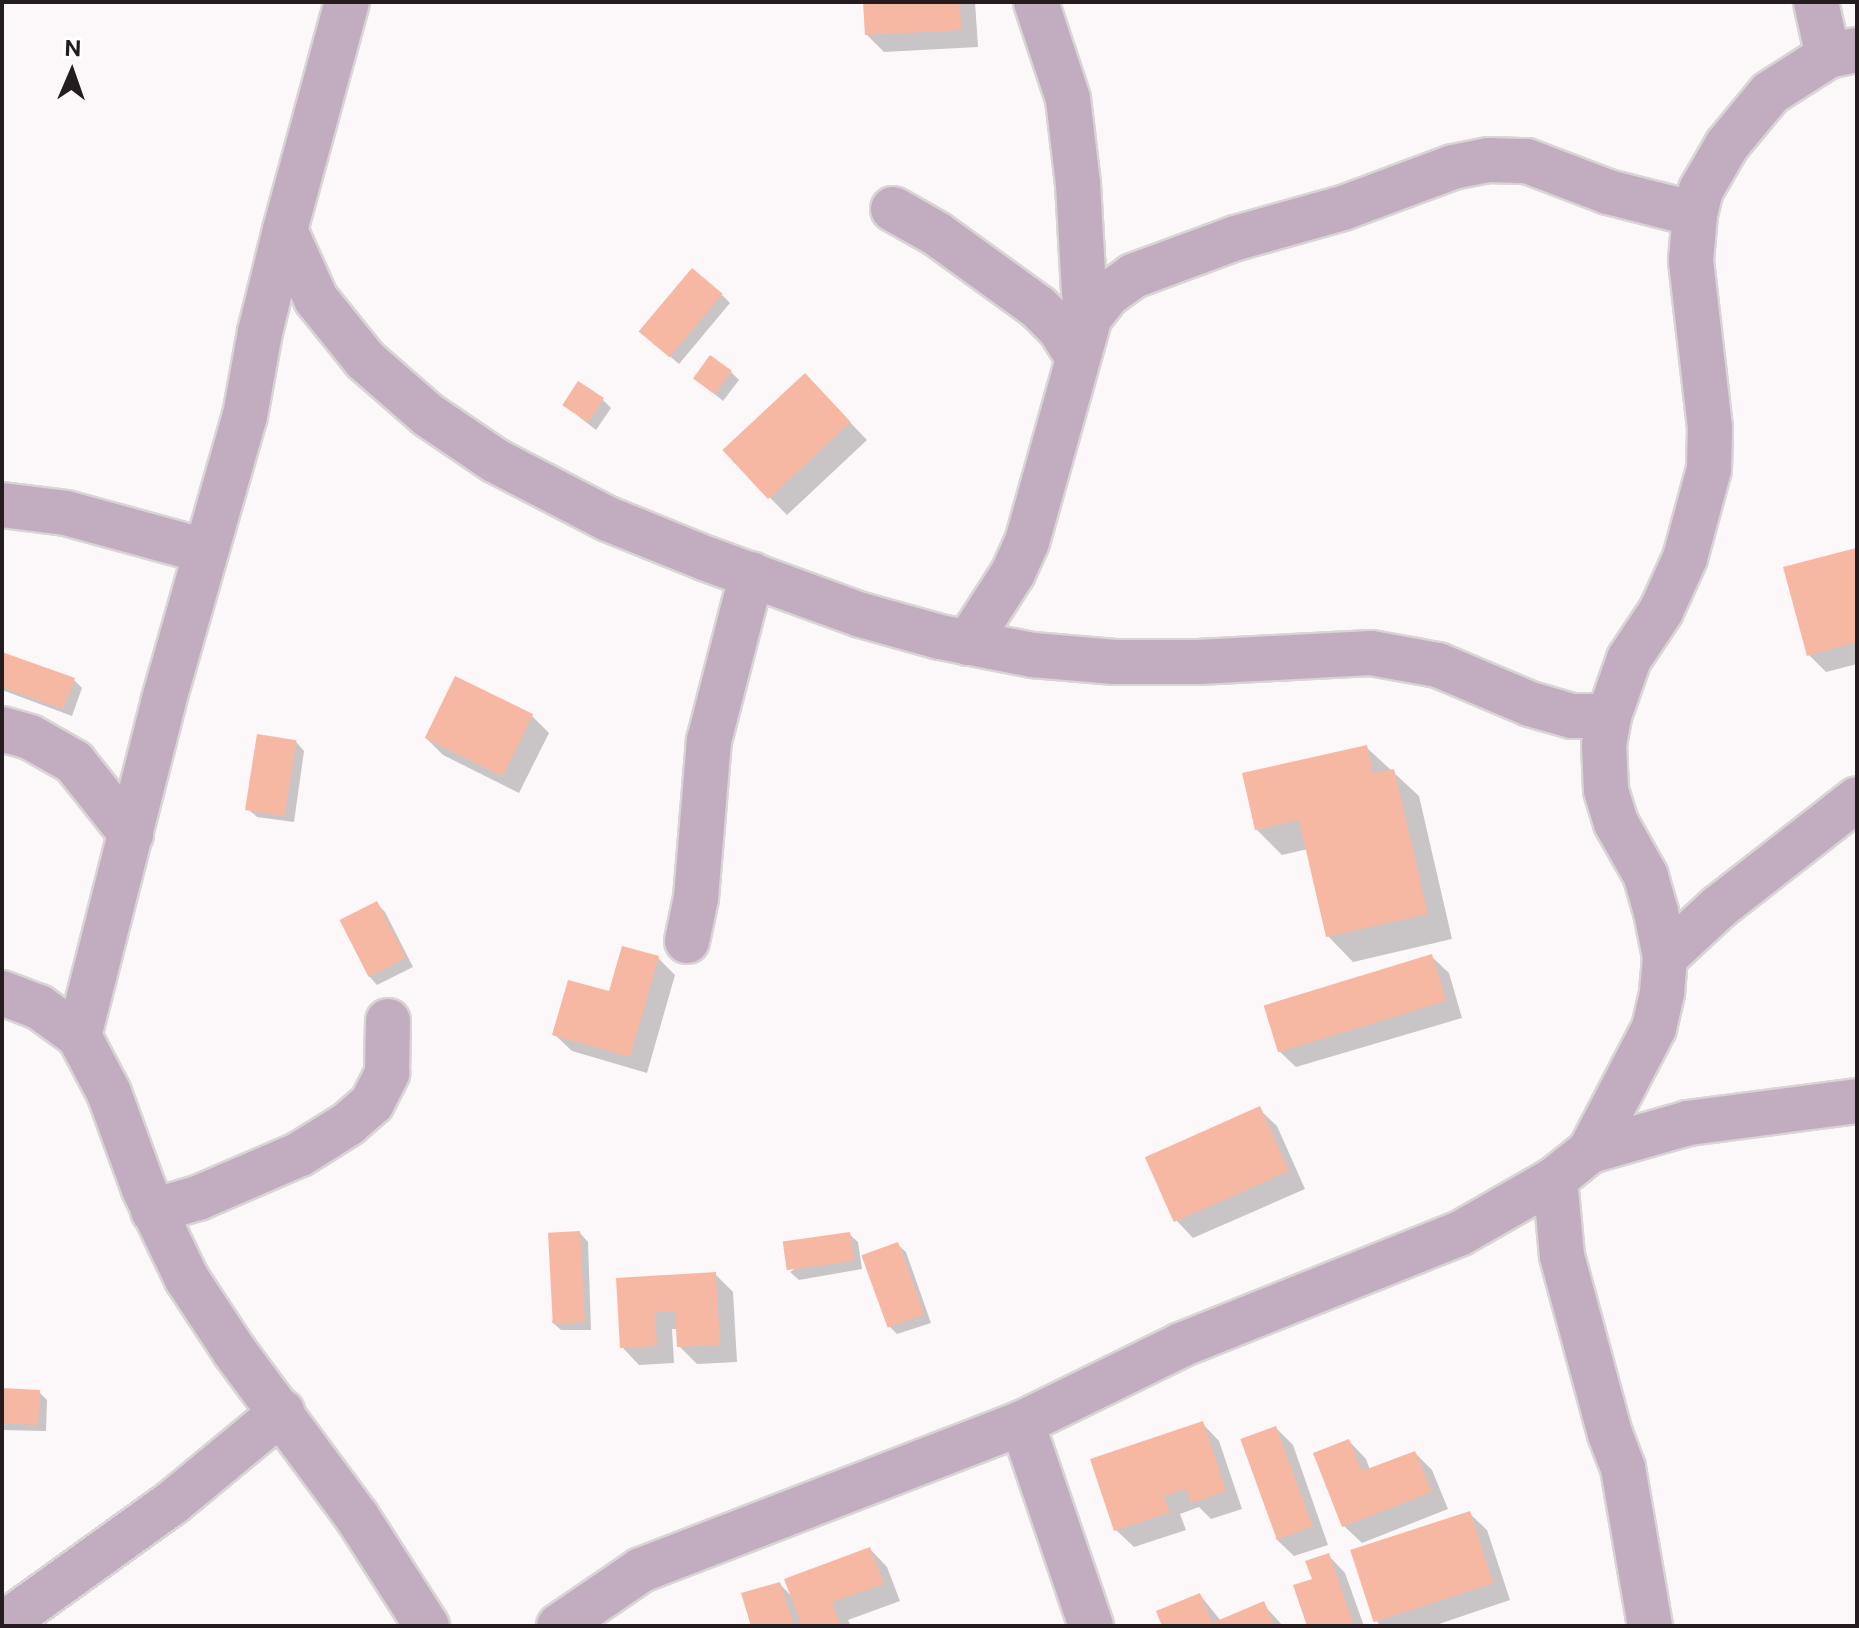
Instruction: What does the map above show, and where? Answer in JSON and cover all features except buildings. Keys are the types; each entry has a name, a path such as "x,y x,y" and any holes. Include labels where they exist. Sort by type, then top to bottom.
{"street":[{"path":"79,1036 205,551 245,416 260,332 285,230 347,2"},
{"path":"1036,2 1068,99 1078,184 1081,343"},
{"path":"1590,1151 1654,1028 1665,957 1646,876 1616,823 1606,790 1604,745 1609,716 1629,659 1661,611 1685,558 1709,469 1710,428 1691,260 1695,214 1701,190 1718,158 1770,93 1842,53 1816,2"},
{"path":"968,643 1013,573 1027,542 1090,317 1107,295 1133,276 1176,258 1343,208 1453,167 1489,160 1527,161 1560,170 1608,192 1695,214"},
{"path":"893,209 937,234 1038,307 1060,329 1081,343"},
{"path":"285,230 316,299 365,360 428,415 496,461 608,519 861,615 968,643 1033,655 1115,662 1198,662 1371,653 1438,665 1530,704 1572,716 1609,716"},
{"path":"2,505 66,513 205,551"},
{"path":"687,941 696,898 709,741 752,574"},
{"path":"2,729 30,737 74,762 131,834"},
{"path":"1665,957 1719,907 1857,799"},
{"path":"2,993 39,1007 79,1036 109,1093 153,1211 187,1279 235,1352 357,1517 427,1626"},
{"path":"153,1211 198,1198 300,1154 348,1124 372,1103 387,1073 388,1021"},
{"path":"559,1626 641,1570 1022,1423 1181,1345 1459,1234 1555,1179 1590,1151 1688,1123 1857,1101"},
{"path":"1555,1179 1562,1256 1610,1434 1623,1468 1650,1626"},
{"path":"2,1625 172,1503 282,1412"},
{"path":"1022,1423 1091,1626"}]}
